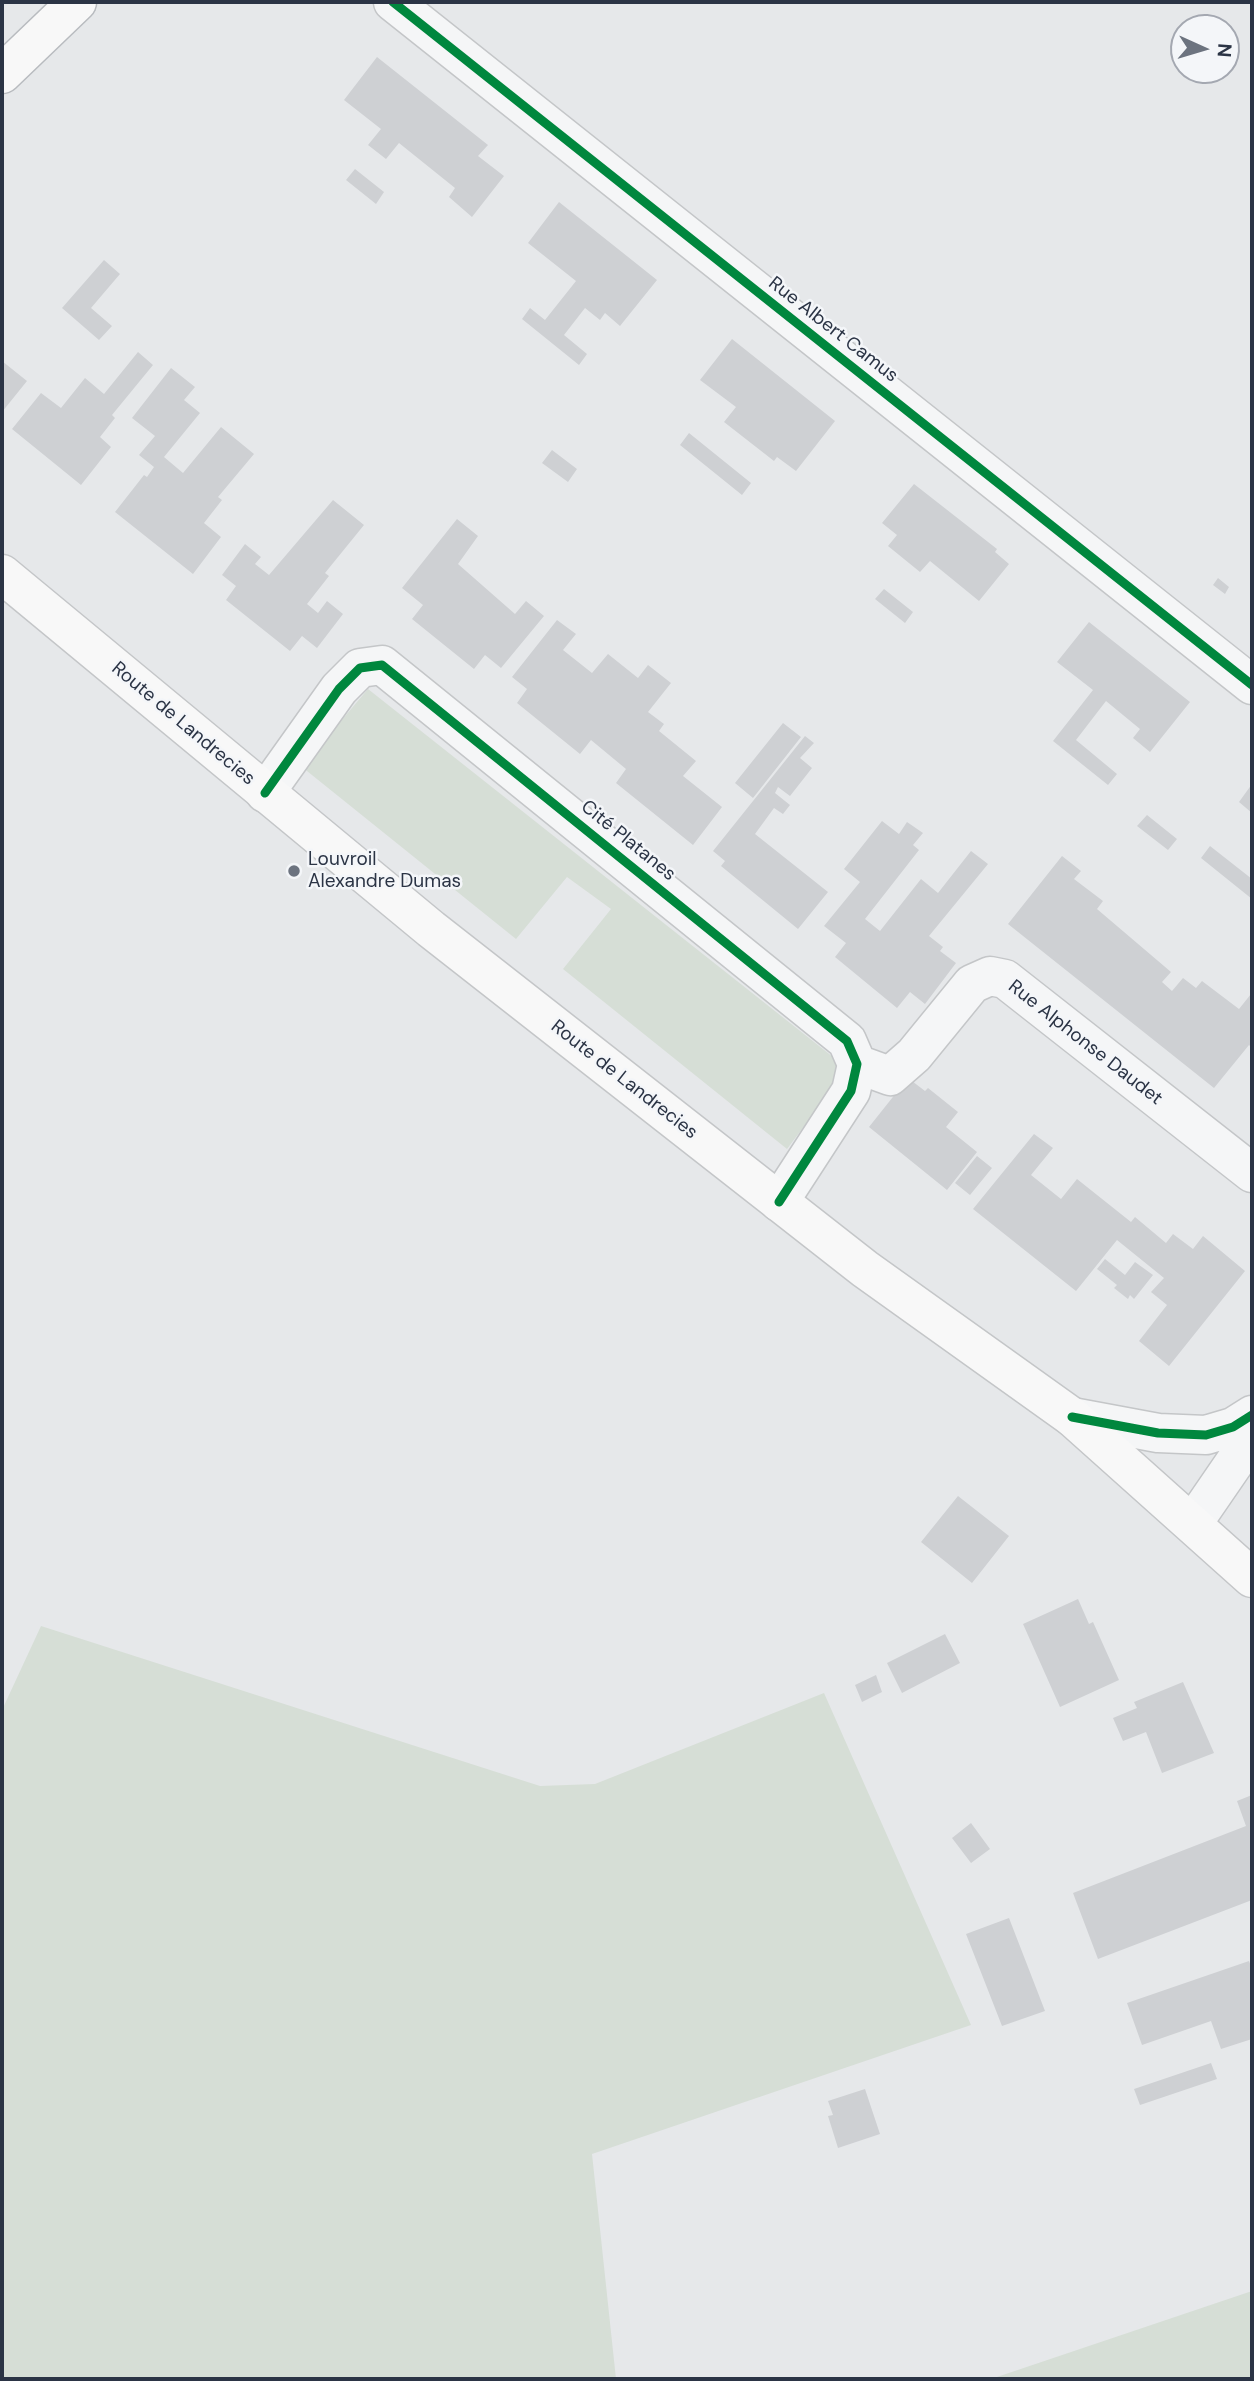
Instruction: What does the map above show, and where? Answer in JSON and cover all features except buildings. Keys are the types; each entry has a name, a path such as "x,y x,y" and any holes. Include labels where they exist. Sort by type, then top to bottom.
{"main road":[{"path":"2,74 77,2"},
{"name":"Route de Landrecies","path":"2,573 431,929 865,1269 1072,1417 1249,1570"}],"street":[{"name":"Rue Albert Camus","path":"393,2 1252,685"},
{"name":"Cité Platanes","path":"265,793 339,689 360,668 382,665 847,1041 857,1064"},
{"name":"Rue Alphonse Daudet","path":"857,1064 890,1076 914,1055 972,984 990,976 1005,979 1252,1173"},
{"path":"779,1202 851,1091 857,1064"},
{"path":"1072,1417 1158,1433 1206,1435 1233,1427 1252,1415"},
{"path":"1193,1523 1252,1437"}],"shaded area":[{"path":"368,689 833,1057 841,1077 787,1149 563,969 611,909 567,877 516,939 302,767"},
{"path":"41,1626 540,1786 595,1784 824,1693 971,2025 592,2154 616,2379 2,2379 2,1710"},
{"path":"1252,2291 1252,2379 991,2379"}],"cycle path":[{"path":"393,2 1252,685"},
{"path":"265,793 339,689 360,668 382,665 847,1041 857,1064 851,1091 779,1202"},
{"path":"1072,1417 1158,1433 1206,1435 1233,1427 1252,1415"}],"place":[{"name":"Louvroil Alexandre Dumas","path":"294,871"}]}
